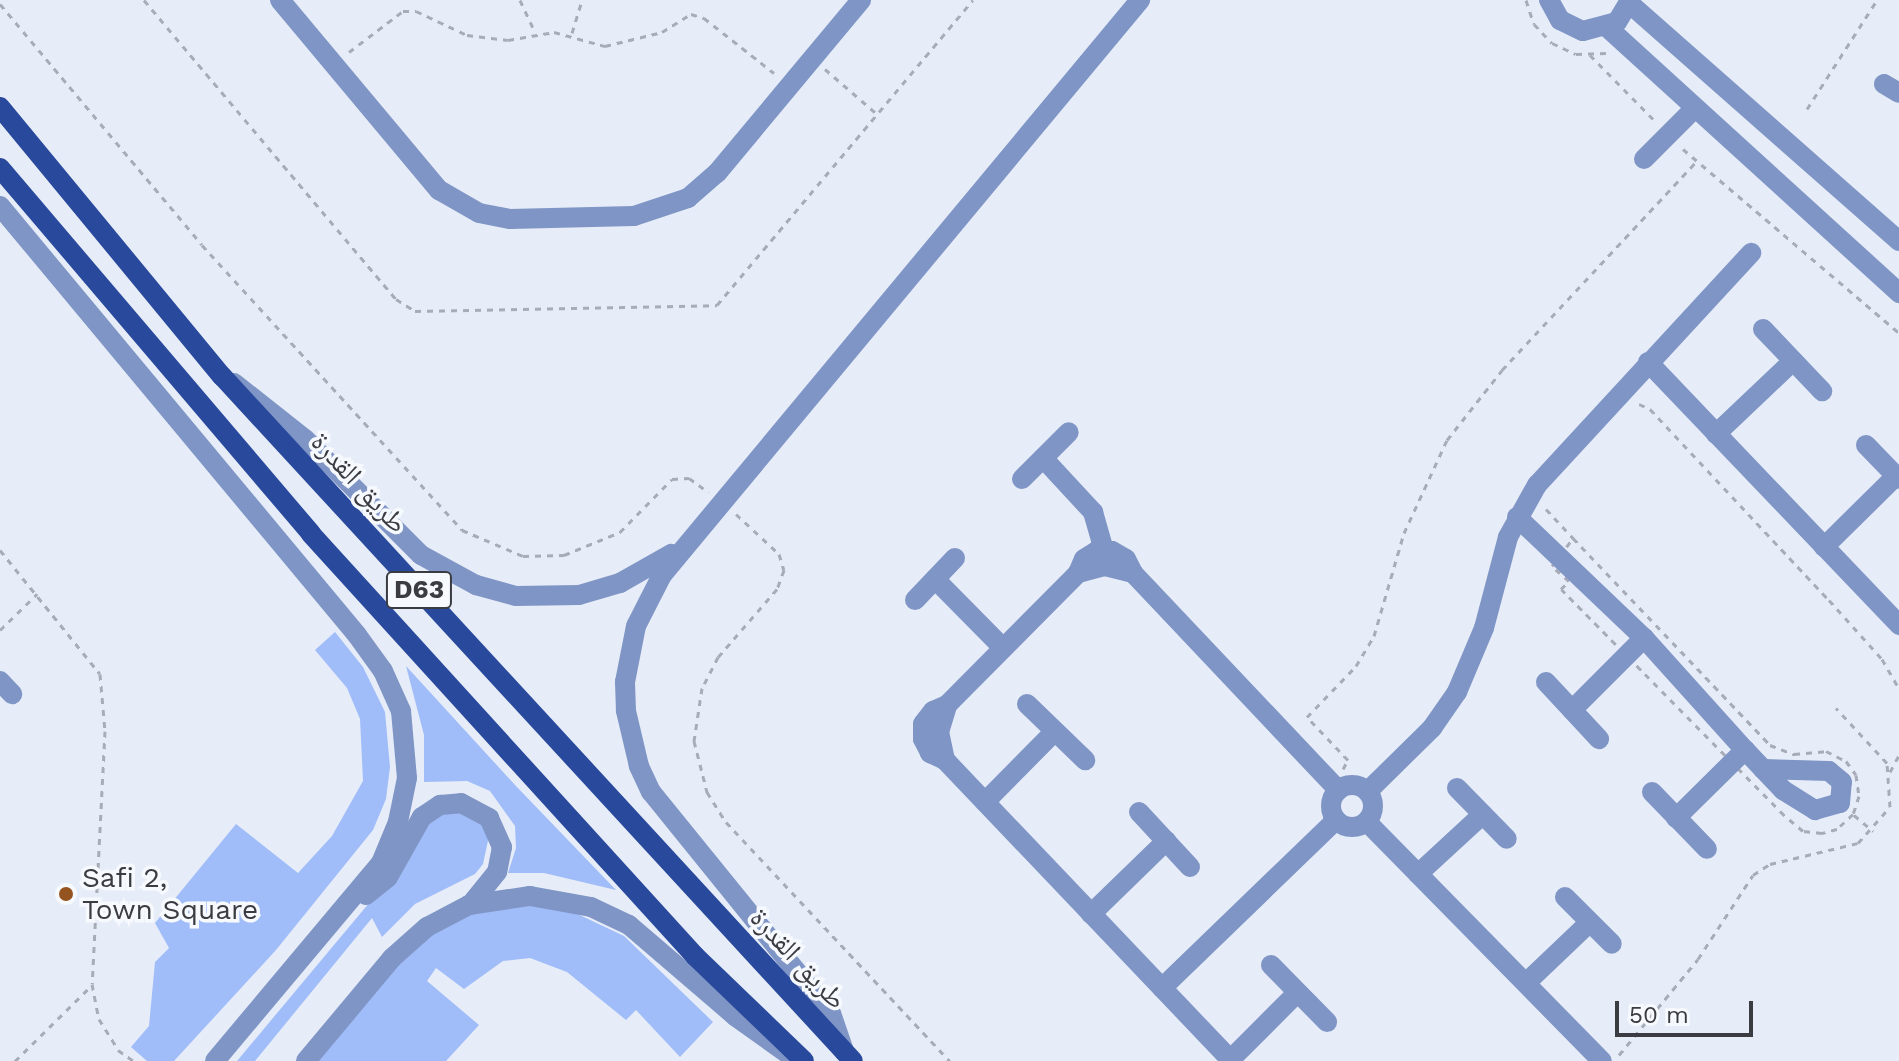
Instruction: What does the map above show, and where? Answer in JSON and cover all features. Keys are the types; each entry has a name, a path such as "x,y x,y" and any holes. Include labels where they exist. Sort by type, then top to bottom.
{"main road":[{"name":"طريق القدرة","path":"0,107 222,376 849,1056"},
{"name":"D63","path":"0,168 332,558 695,956 801,1061"}],"street":[{"path":"280,0 439,190 479,213 510,219 634,216 671,206 717,173 861,0"},
{"path":"849,1056 831,1014 666,816 639,766 630,739 625,682 636,626 662,575 1140,0"},
{"path":"1549,0 1571,27 1608,28 1899,293"},
{"path":"1608,28 1630,2 1899,241"},
{"path":"1644,159 1694,109"},
{"path":"0,206 357,635 394,690 407,755 404,800 391,843 356,898 215,1061"},
{"path":"1368,791 1432,728 1457,692 1479,640 1500,558 1517,517 1548,469 1751,253"},
{"path":"1763,329 1822,391"},
{"path":"1716,434 1793,361"},
{"path":"1648,362 1899,625"},
{"path":"222,376 295,430 421,555 476,585 527,597 579,595 637,575 697,536"},
{"path":"1022,479 1069,432"},
{"path":"1824,547 1898,477 1866,445"},
{"path":"1043,458 1093,512 1104,550"},
{"path":"1517,517 1644,638 1763,769 1809,808 1830,809 1840,803 1842,782 1829,771 1763,769"},
{"path":"1297,993 1232,1060 945,760 930,753 922,732 927,717 947,705 1078,573 1084,559 1104,550 1120,554 1133,573 1339,782 1368,791 1374,807 1367,822 1351,828 1336,820 1331,801 1339,782"},
{"path":"915,600 955,558"},
{"path":"1078,573 1105,566 1133,573"},
{"path":"935,579 1003,648"},
{"path":"1572,710 1644,638"},
{"path":"1546,682 1599,739"},
{"path":"1027,704 1085,760"},
{"path":"985,802 1054,732"},
{"path":"1676,818 1745,750"},
{"path":"1457,788 1507,839"},
{"path":"1652,792 1707,849"},
{"path":"306,1061 409,941 469,905 490,885 502,847 489,818 461,803 440,805 422,817 383,884 356,898"},
{"path":"1139,812 1190,867"},
{"path":"1418,874 1483,814"},
{"path":"1162,988 1336,820"},
{"path":"1367,822 1602,1061"},
{"path":"1091,914 1166,841"},
{"path":"469,905 530,896 571,901 610,915 646,936 726,1009 801,1061"},
{"path":"1565,897 1612,944"},
{"path":"1526,983 1590,922"},
{"path":"1271,965 1327,1022"}],"path":[{"path":"520,0 535,32"},
{"path":"572,33 582,0"},
{"path":"1807,109 1877,0"},
{"path":"0,4 212,256 462,530 523,556 564,555 620,532 672,479 695,481 779,554 784,570 777,589 718,657 702,688 694,741 707,792 726,822 950,1061"},
{"path":"334,65 395,12 416,11 467,35 508,40 535,32 572,33 605,46 662,32 691,14 704,18 791,84"},
{"path":"1590,55 1668,135 1899,333"},
{"path":"813,59 877,115"},
{"path":"1339,782 1348,760 1307,717 1356,666 1374,636 1404,533 1447,440 1502,370 1697,161"},
{"path":"1631,404 1650,409 1882,659 1899,688"},
{"path":"1544,503 1573,538"},
{"path":"0,550 100,674 104,698 92,984 99,1019 118,1050 134,1061"},
{"path":"0,630 37,594"},
{"path":"1836,708 1890,772"},
{"path":"1612,1061 1698,959 1753,875 1770,864 1858,843 1873,831 1890,807 1890,772 1899,755"},
{"path":"1840,803 1873,831"},
{"path":"15,1061 92,984"}],"shaded area":[{"path":"335,632 363,667 385,712 390,767 386,799 373,830 276,950 174,1061 147,1061 131,1047 149,1026 155,962 169,948 155,923 236,824 298,873 332,836 363,781 360,719 347,688 315,650"},
{"path":"406,666 616,890 544,873 508,873 516,848 515,826 490,791 467,781 424,782 424,735"},
{"path":"457,809 483,823 489,836 483,864 475,874 415,904 382,937 372,918 255,1061 237,1061 390,878 423,821"},
{"path":"534,905 567,909 624,936 713,1022 680,1057 636,1010 626,1020 567,972 530,958 503,961 464,989 436,968 427,981 479,1025 446,1061 318,1061 397,963 444,925 478,912"}],"place":[{"name":"Safi 2, Town Square","path":"66,894"}]}
